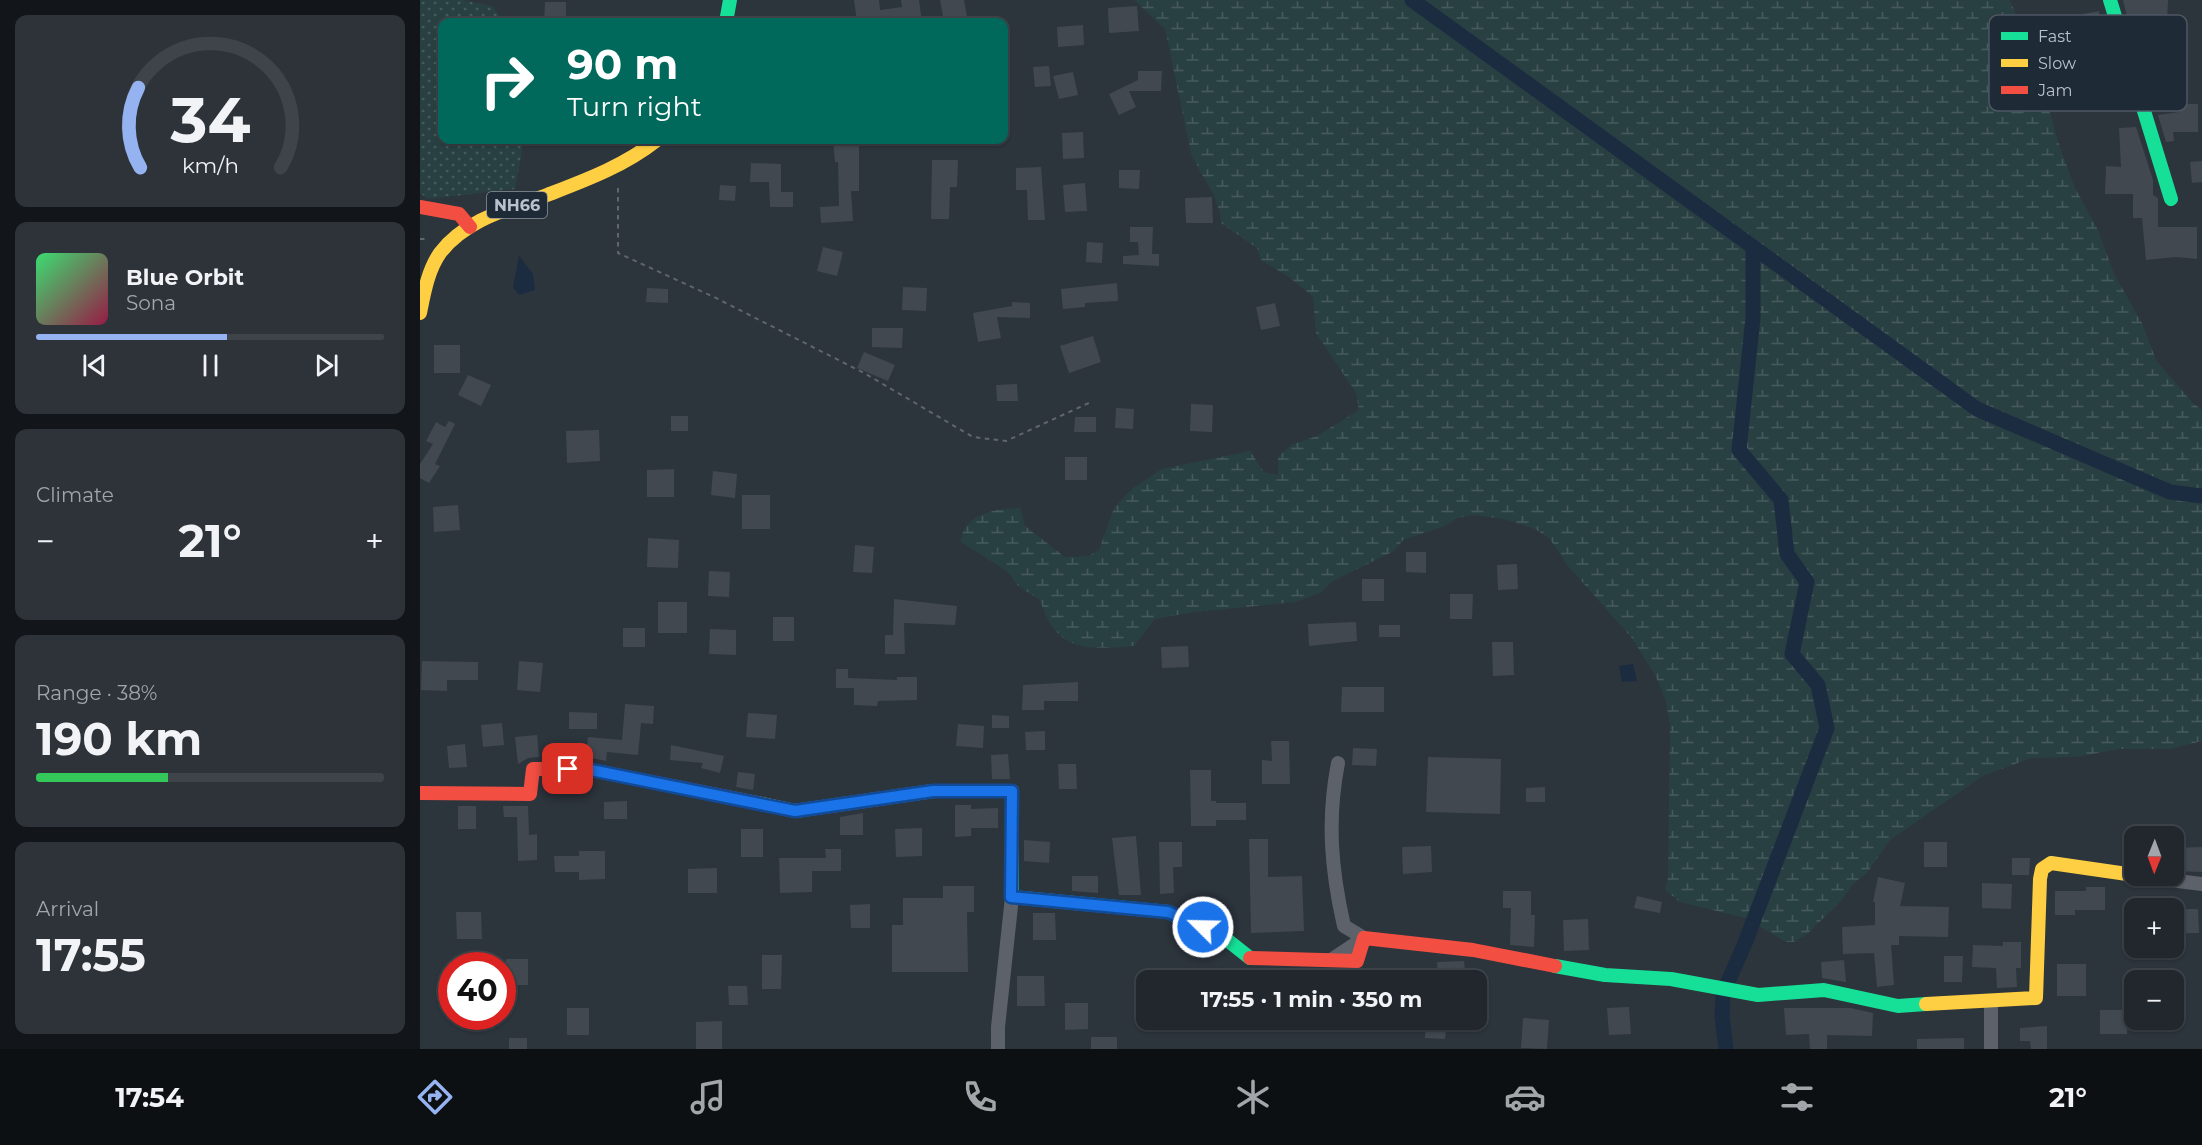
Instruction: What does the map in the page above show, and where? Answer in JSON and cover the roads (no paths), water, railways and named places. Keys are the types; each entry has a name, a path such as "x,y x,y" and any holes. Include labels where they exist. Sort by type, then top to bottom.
{"main road":[{"path":"727,18 730,0"},
{"path":"2110,0 2115,15"},
{"path":"2144,111 2171,199"},
{"name":"NH66","path":"420,313 425,290 440,252 470,226 618,164 650,144"},
{"path":"420,207 459,214 470,226"},
{"path":"420,793 530,794 533,769 586,769 795,811 933,791 1012,791 1011,897 1168,912 1221,935 1247,958 1358,961 1364,938 1473,950 1605,975 1671,979 1758,995 1824,990 1898,1005 2036,998 2042,869 2051,863 2124,874"}],"street":[{"path":"1338,763 1331,797 1332,876 1344,926 1364,938"},
{"path":"2184,882 2202,884"},
{"path":"998,1049 998,1027 1011,897"},
{"path":"1990,1049 1991,1001"}],"water":[{"path":"519,256 533,274 535,290 519,295 513,287"},
{"path":"1633,664 1637,681 1622,682 1619,666"}],"waterway":[{"path":"1412,0 1977,409 2170,492 2202,496"},
{"path":"1727,984 1745,943 1827,728 1818,685 1792,654 1807,582 1787,554 1781,500 1739,450 1753,318 1753,248"},
{"path":"1729,978 1739,958"},
{"path":"1723,995 1722,1016 1726,1049"}]}
